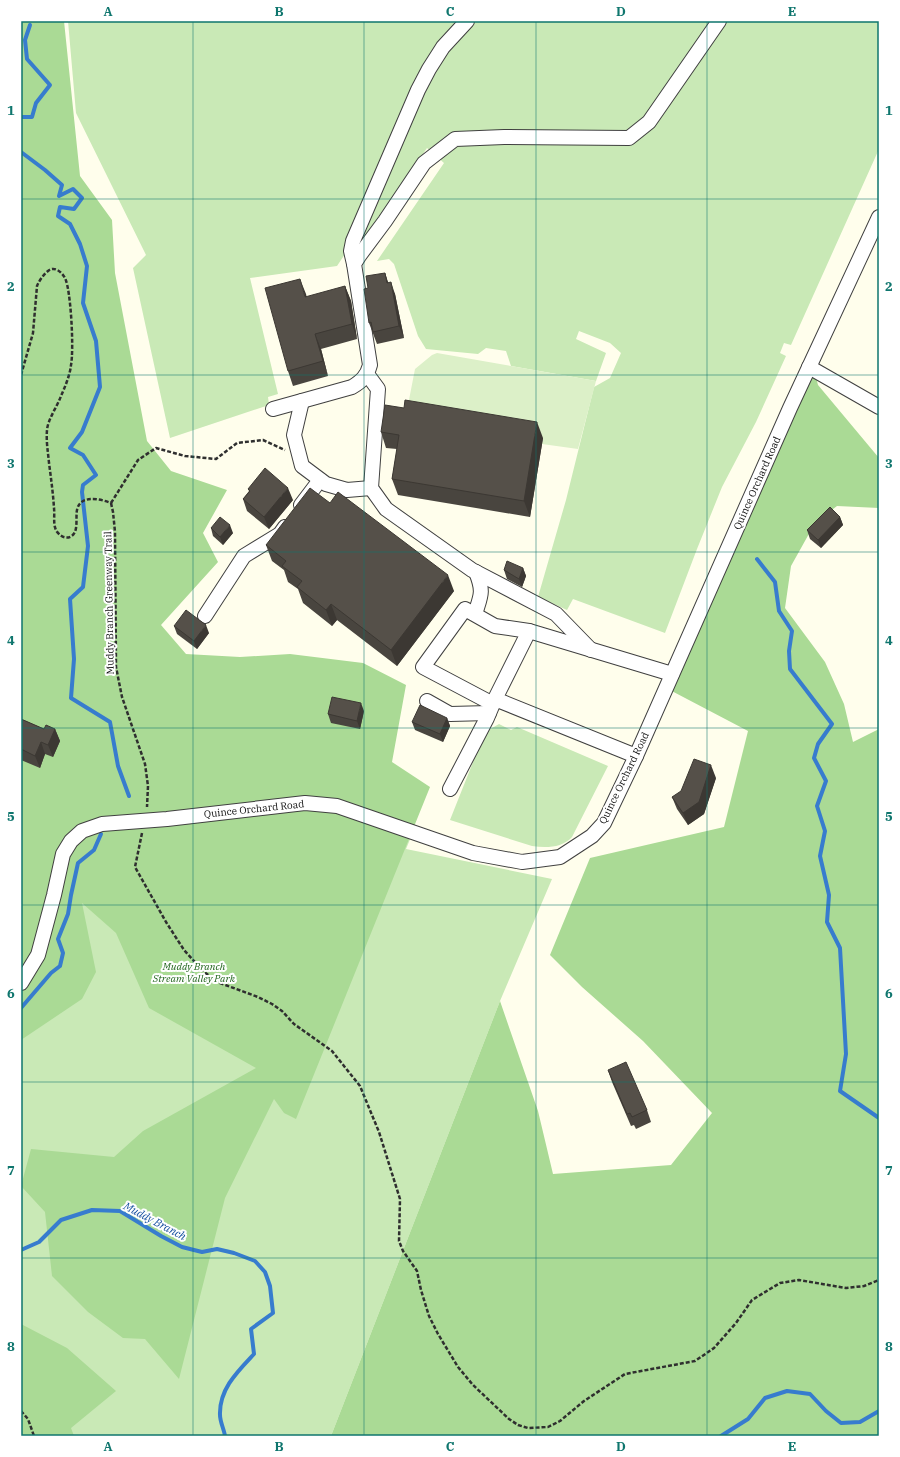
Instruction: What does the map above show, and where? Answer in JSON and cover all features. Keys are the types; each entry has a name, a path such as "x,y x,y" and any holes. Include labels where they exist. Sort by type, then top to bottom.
{"street":[{"path":"273,409 352,387 361,382 367,374 370,365 351,251 353,241 418,90 429,69 443,48 467,21"},
{"path":"354,264 424,163 455,139 504,137 629,138 650,122 719,21"},
{"name":"Quince Orchard Road","path":"21,983 38,955 63,854 71,840 82,831 102,824 144,821 306,803 329,805 337,806 473,853 522,862 560,857 592,836 604,823 636,756 809,367 879,217"},
{"path":"809,367 879,407"},
{"path":"367,374 378,389 371,488 386,508 476,572 556,614 591,650"},
{"path":"302,401 294,435 302,466 326,484 347,490 371,488"},
{"path":"205,616 244,556 280,534 320,480"},
{"path":"475,614 482,586 476,572"},
{"path":"636,756 493,706 423,667 465,609 495,626 529,631 672,674"},
{"path":"450,789 493,706 529,631"},
{"path":"427,701 450,714 493,706"}],"path":[{"path":"21,375 32,333 37,286 48,271 55,269 62,273 68,284 72,332 72,365 61,396 47,427 46,439 52,485 54,526 57,532 64,538 73,535 76,529 77,510 80,504 93,498 111,503 138,460 156,448 185,456 216,459 237,443 263,440 287,451"},
{"name":"Muddy Branch Greenway Trail","path":"111,503 115,532 116,667 122,697 145,764 148,786 148,804 135,867 184,950 204,972 220,983 258,997 277,1008 294,1024 332,1051 360,1086 378,1132 400,1199 399,1241 403,1251 417,1272 420,1290 432,1322 451,1356 473,1385 509,1419 518,1425 528,1428 548,1427 560,1421 584,1401 625,1374 695,1361 714,1348 736,1323 752,1300 780,1283 799,1280 846,1288 864,1286 879,1280"},
{"path":"21,1411 28,1419 34,1436"}],"green space":[{"path":"21,21 64,21 80,176 112,220 115,273 147,441 171,471 227,490 203,533 218,562 161,625 186,654 240,657 290,654 363,663 406,685 392,762 430,787 296,1119 284,1113 274,1099 225,1198 179,1379 145,1339 123,1338 88,1312 52,1276 45,1212 21,1186 31,1149 114,1157 143,1131 256,1068 149,1008 116,933 82,903 96,972 82,999 21,1040"},
{"path":"68,21 879,21 879,149 791,345 784,343 780,353 786,356 756,422 722,487 665,633 573,599 567,610 538,597 566,500 594,387 610,378 621,353 610,343 579,331 576,339 606,353 596,381 511,366 506,351 486,348 478,354 426,349 418,336 394,264 389,259 377,261 444,163 427,148 355,254 345,254 337,266 250,278 278,394 268,397 269,405 170,438 133,268 146,255 76,113"},
{"path":"437,353 596,381 578,449 542,444 543,438 408,405 415,369 432,355"},
{"path":"812,362 818,385 879,458 879,508 837,506 815,523 791,566 785,608 825,662 844,704 853,742 879,729 879,1436 331,1436 500,1001 538,1111 553,1174 671,1165 712,1113 643,1041 582,987 550,955 590,858 724,827 748,731 666,688"},
{"path":"499,724 511,730 517,727 608,766 572,837 568,841 559,845 548,847 532,846 450,820 485,732"},
{"name":"Muddy Branch Stream Valley Park","path":"411,837 406,849 552,879 500,1001 331,1436 21,1436 21,991 68,856"},
{"path":"21,1324 67,1348 116,1391 71,1428 74,1436 21,1436"}],"building":[{"path":"385,273 387,283 391,282 399,326 373,332 371,322 369,323 364,289 368,288 366,276"},
{"path":"300,279 305,297 345,286 352,324 315,334 323,361 288,371 265,288"},
{"path":"405,400 537,422 524,501 392,479 399,435 381,432 385,405 404,408"},
{"path":"265,468 288,488 264,517 243,499 250,491 248,489"},
{"path":"310,488 330,503 338,492 448,575 391,650 331,604 326,610 297,587 302,581 282,566 286,561 266,545"},
{"path":"830,507 840,517 818,540 807,530"},
{"path":"220,517 230,525 220,537 211,528"},
{"path":"507,561 523,568 519,579 504,570"},
{"path":"186,610 206,625 194,641 174,626"},
{"path":"332,697 361,703 357,721 328,714"},
{"path":"420,705 447,718 440,734 412,722"},
{"path":"21,719 44,729 46,725 55,729 48,745 41,742 35,756 21,749"},
{"path":"694,759 711,765 699,802 683,813 672,797 681,791"},
{"path":"626,1062 647,1110 632,1117 630,1113 627,1114 608,1070"}],"waterway":[{"path":"21,117 32,117 36,103 50,85 27,59 25,40 30,25"},
{"path":"21,152 62,185 59,196 73,189 82,198 74,209 60,207 58,216 70,224 80,244 87,266 83,303 96,341 100,387 82,432 70,448 83,455 96,475 83,485 82,492 88,546 83,587 70,599 74,659 71,698 110,722 118,766 129,796"},
{"path":"757,559 775,582 779,611 792,631 789,651 790,669 832,724 818,744 814,758 826,781 817,806 825,831 820,856 829,895 827,922 840,948 846,1054 840,1091 879,1118"},
{"path":"21,1008 51,973 60,966 63,953 58,939 68,914 78,863 94,850 101,834"},
{"name":"Muddy Branch","path":"21,1250 39,1242 61,1220 92,1210 120,1211 182,1247 202,1252 217,1249 234,1253 255,1261 265,1272 270,1286 273,1313 251,1329 254,1354 236,1374 226,1389 220,1415 225,1436"},
{"name":"Muddy Branch","path":"721,1436 748,1419 765,1398 787,1391 810,1394 826,1411 841,1423 860,1422 879,1411"}]}
